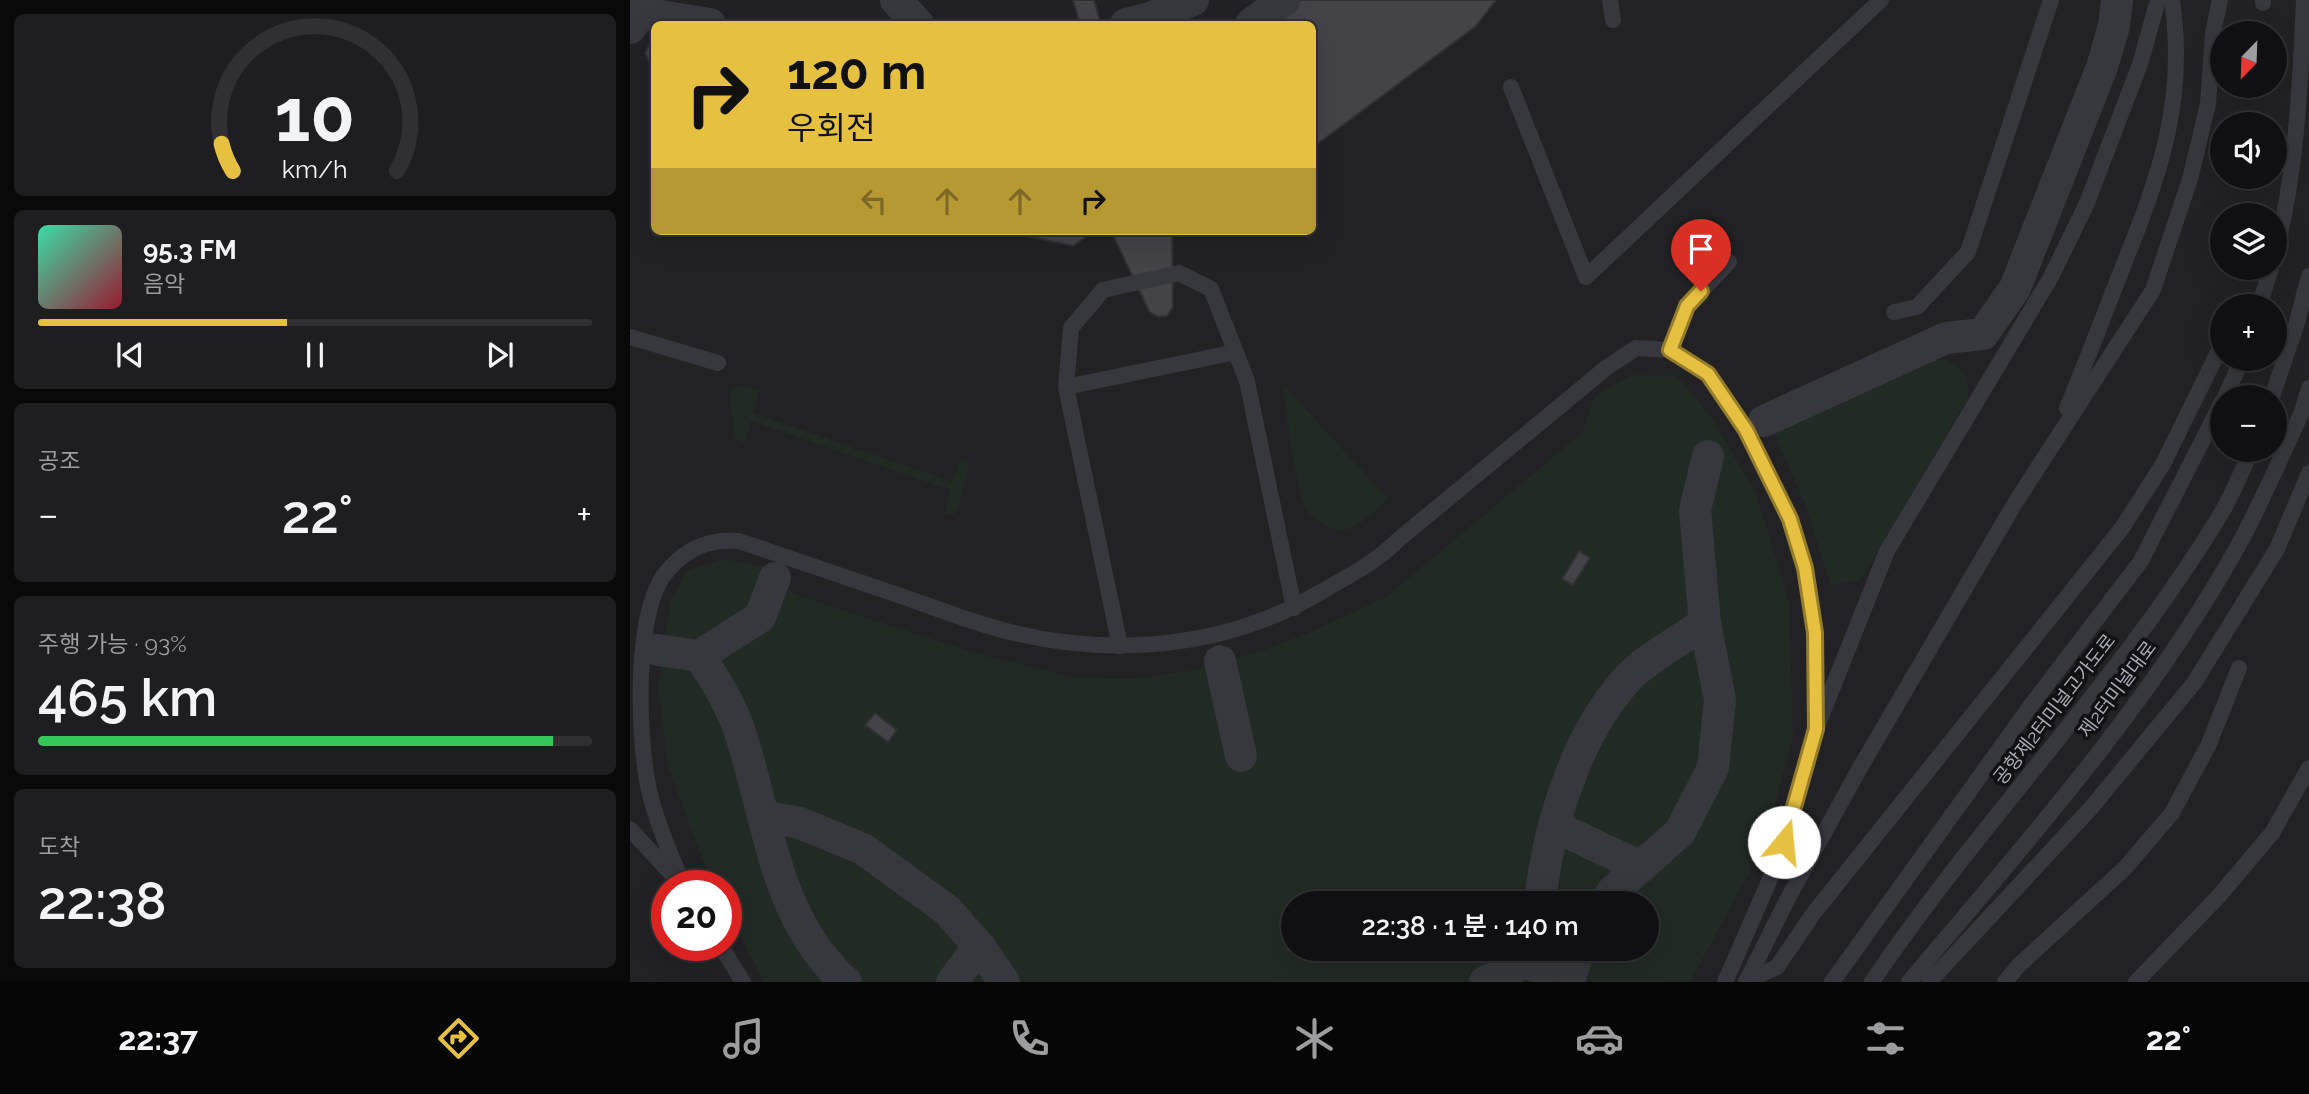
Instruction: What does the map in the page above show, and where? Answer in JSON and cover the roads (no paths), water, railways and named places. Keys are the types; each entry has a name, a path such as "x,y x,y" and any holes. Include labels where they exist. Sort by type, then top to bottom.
{"street":[{"path":"896,0 915,21"},
{"path":"1138,21 1193,0"},
{"path":"1255,21 1284,0"},
{"path":"1764,421 1947,338 1983,334 2015,288 2102,67 2114,26 2117,0"},
{"path":"630,28 641,13 691,21"},
{"path":"1613,891 1680,832 1713,768 1720,700 1705,624 1695,510 1708,456"},
{"path":"658,650 699,656 760,617 775,578"},
{"path":"1542,891 1554,825 1585,745 1607,706 1631,675 1705,624"},
{"path":"699,656 722,690 737,723 792,905 808,940 846,982"},
{"path":"1220,661 1241,756"},
{"path":"763,816 800,823 863,849 947,910 979,946 1004,982"},
{"path":"1554,825 1641,867"},
{"path":"952,982 979,946"},
{"path":"1485,982 1513,968 1518,961"},
{"path":"1536,961 1569,981 1575,961"}],"lane":[{"path":"1611,0 1613,20"},
{"path":"1511,87 1586,277 1881,0"},
{"path":"1894,312 1917,307 1968,252 2051,0"},
{"path":"1726,982 1777,863 1816,729 1887,551 2051,277 2087,203 2140,64 2158,0"},
{"path":"2055,440 2155,185 2171,122 2176,75 2172,0"},
{"path":"2207,0 2211,21"},
{"path":"2216,21 2220,0"},
{"path":"2287,205 2298,112 2304,0"},
{"path":"1746,981 1861,766 2015,503 2153,290 2190,179 2208,104 2210,76"},
{"path":"1670,350 1687,306 1729,262"},
{"path":"1121,646 1066,387 1071,328 1103,290 1179,273 1211,289 1247,382 1294,608"},
{"path":"2276,385 2309,276"},
{"path":"630,337 718,363"},
{"path":"676,870 661,832 648,788 640,742 641,705 650,606 666,571 687,552 715,539 739,541 988,626 1065,642 1121,646 1196,640 1255,625 1294,608 1382,556 1606,368 1636,348 1670,350 1708,374 1746,430 1790,519 1805,568 1815,633 1816,729"},
{"path":"1066,387 1236,352"},
{"path":"1746,981 1777,967 1813,914 2122,528 2163,464 2210,368"},
{"name":"제2터미널대로","path":"1909,982 2052,811 2166,660 2238,546 2302,412 2309,388"},
{"path":"1832,982 2032,704 2141,561 2210,426"},
{"name":"공항제2터미널고가도로","path":"1872,982 1902,937 2097,690 2151,617 2222,511 2246,462"},
{"path":"1929,982 2091,808 2194,683 2277,549 2309,473"},
{"path":"2005,982 2018,966 2125,867 2172,813 2209,744 2239,668"},
{"path":"2136,982 2218,897 2272,833 2309,768"},
{"path":"630,829 668,870"},
{"path":"730,961 743,982"}]}
